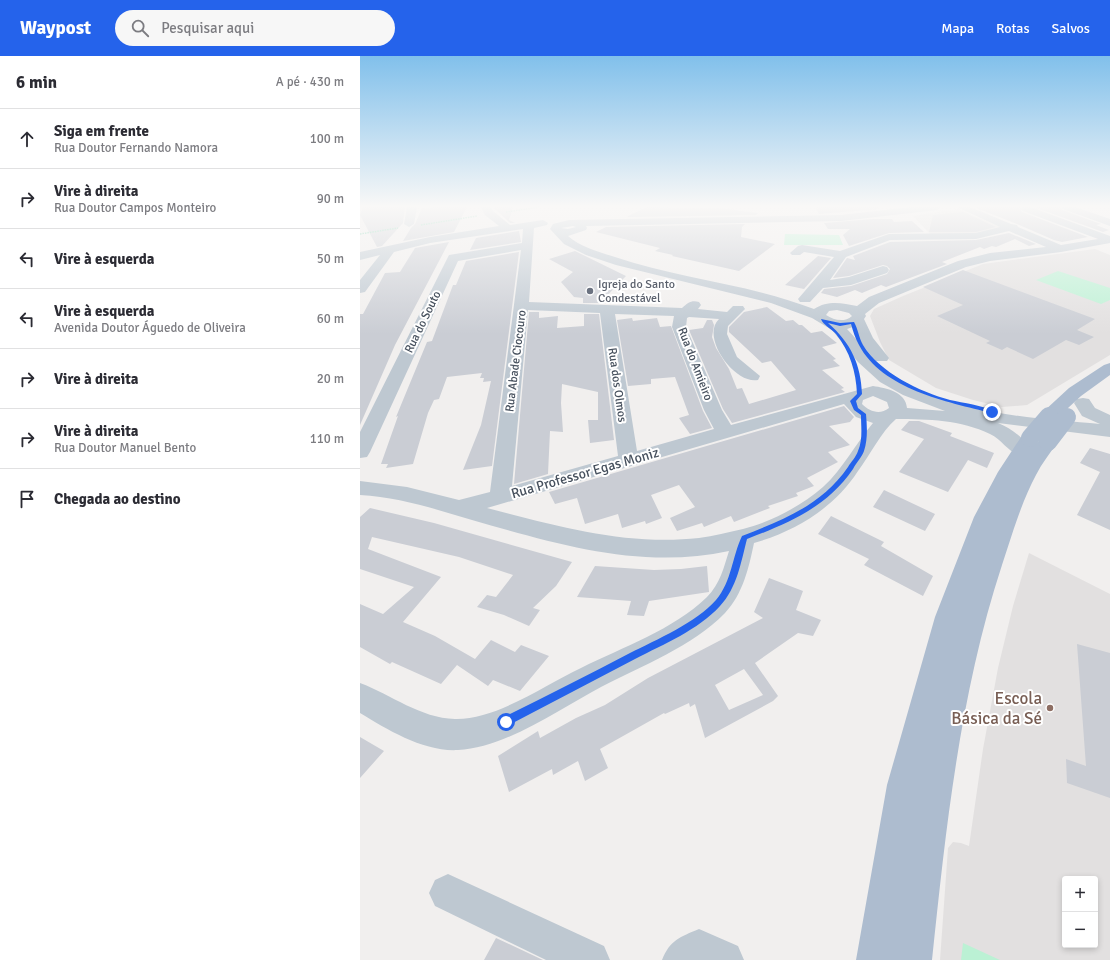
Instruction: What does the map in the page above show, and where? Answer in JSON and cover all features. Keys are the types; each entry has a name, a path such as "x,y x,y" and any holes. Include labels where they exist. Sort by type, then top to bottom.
{"main road":[{"path":"876,960 904,785 948,617 985,517 1045,431 1075,392 1110,368"},
{"path":"912,960 926,835 943,736 968,631 990,561 1014,499 1045,431 1110,381"}],"street":[{"path":"360,256 386,249"},
{"path":"360,289 390,249"},
{"name":"Rua do Souto","path":"363,442 453,258 507,249"},
{"name":"Rua Abade Ciocouro","path":"500,497 522,306 527,249"},
{"path":"586,249 605,258 632,267 788,304 824,320 841,331 862,357 876,370 898,386 926,398 956,408 985,414 1032,422 1110,431"},
{"path":"608,249 630,258 773,290 834,306 849,308 866,339 878,356 899,373 927,388 966,402 1004,411 1031,413 1052,443 1067,439 1110,442"},
{"path":"796,253 801,249"},
{"path":"809,249 842,255"},
{"path":"805,299 819,285 842,255 855,249"},
{"path":"861,451 865,425 859,403 859,376 855,362 838,333 824,320 822,309 874,300 966,262 990,257 1059,249"},
{"path":"819,285 851,280 883,270"},
{"name":"Rua do Amieiro","path":"718,287 680,317 679,327 713,410 726,434"},
{"path":"752,376 734,363 724,346 720,329 721,325 729,316 755,295"},
{"path":"824,320 856,319 874,300"},
{"path":"522,306 686,312 729,316"},
{"name":"Rua dos Olmos","path":"607,310 628,460"},
{"path":"856,319 861,345 877,364 900,382 922,392 951,402 992,412 1110,427"},
{"path":"459,508 578,539 631,548 688,547 744,538 786,522 810,508 837,486 861,451 899,406 893,398 873,391 859,403"},
{"path":"859,403 876,418 892,415 932,415 981,424 1003,431 1012,437 1045,431"},
{"name":"Rua Professor Egas Moniz","path":"360,488 392,492 459,508 726,434 809,409 839,407 859,403"},
{"path":"1083,403 1088,412 1110,422"},
{"path":"360,697 411,724 442,734 458,736 474,733 500,724 673,635 706,614 718,603 734,575 744,538"},
{"path":"448,893 590,960"},
{"path":"682,960 699,949 724,960"}],"shaded area":[{"path":"1094,249 1110,255 1110,355 1027,405 1002,407 973,400 936,388 889,360 870,316 874,309 983,264"},
{"name":"Escola Básica da Sé","path":"1029,553 1110,594 1110,960 940,960 948,848 953,842 969,846 983,749 998,668 1013,606"}],"green space":[{"path":"1058,271 1110,288 1110,300 1101,304 1036,280"},
{"path":"963,943 1000,960 961,960"}],"building":[{"path":"414,249 445,249 395,345 360,425 360,314 363,314 385,273 400,272"},
{"path":"658,249 768,249 739,271 655,251"},
{"path":"871,249 974,249 942,262 947,264 886,287 881,285 862,293 855,290 837,297 821,293 824,289 851,286 887,274 890,269 883,265 849,276 833,278 847,258 855,260 853,256"},
{"path":"575,251 626,276 600,303 583,303 583,298 574,297 561,282 573,272 549,259"},
{"path":"519,252 492,466 463,470 481,425 491,381 483,382 484,378 480,378 482,373 447,377 439,399 434,400 428,413 413,464 386,468 388,464 381,464 398,416 396,417 427,342 432,341 453,285 456,285 466,261"},
{"path":"818,256 831,258 804,289 785,285"},
{"path":"963,270 1095,319 1077,330 1094,337 1079,345 1066,340 1033,359 1007,347 1002,350 986,343 990,341 937,316 963,305 923,287"},
{"path":"767,307 786,321 793,320 799,325 802,325 811,333 822,331 837,343 822,347 836,359 833,360 840,366 822,370 844,388 841,389 845,392 732,423 723,409 689,330 703,328 707,320 712,320 714,325 712,337 716,348 729,369 737,389 742,388 749,404 796,390 771,361 762,363 729,332 729,327 744,312"},
{"path":"529,312 539,312 539,318 558,316 557,328 584,326 584,314 599,314 614,440 590,443 588,420 598,420 598,392 562,384 561,403 563,432 550,431 548,474 514,484"},
{"path":"632,318 633,321 657,318 660,327 671,326 703,411 712,428 690,434 679,418 689,415 675,377 651,379 651,384 628,386 617,320"},
{"path":"844,406 854,417 850,422 829,426 850,445 828,452 838,462 807,478 814,486 796,493 798,496 768,506 770,508 734,522 731,516 704,527 702,523 677,531 670,518 695,507 679,485 651,495 662,518 646,524 645,521 622,528 618,514 585,524 577,498 555,504 549,492"},
{"path":"909,421 919,421 952,433 950,436 994,453 987,468 968,460 948,492 899,472 924,439 901,430"},
{"path":"1090,448 1110,454 1110,530 1077,515 1100,472 1080,463"},
{"path":"884,490 935,514 925,531 873,507"},
{"path":"370,508 434,523 572,562 556,586 533,608 540,610 529,626 504,615 477,607 487,595 496,597 513,575 459,557 372,537 368,549 441,577 403,622 435,636 475,659 491,640 515,652 521,645 549,656 520,691 493,680 488,686 457,665 441,684 392,662 390,664 360,647 360,604 383,614 414,587 360,569 360,517"},
{"path":"831,516 884,542 881,546 933,576 923,596 864,565 869,559 818,534"},
{"path":"595,566 654,570 707,566 709,592 649,601 644,616 627,615 631,601 577,597"},
{"path":"769,578 803,591 796,610 821,620 813,636 798,633 755,663 778,696 773,701 705,738 695,704 690,707 689,703 665,714 664,713 600,749 608,768 585,781 578,761 553,775 552,769 509,792 498,756 538,731 540,738 576,718 605,705 648,678 763,618 754,612","holes":["744,669 763,695 729,710 715,685"]},
{"path":"1077,644 1110,653 1110,798 1067,783 1066,759 1086,766"},
{"path":"360,737 384,751 360,778"},
{"path":"496,938 543,960 484,960"}],"place":[{"name":"Igreja do Santo Condestável","path":"590,291"},
{"name":"Escola Básica da Sé","path":"1050,708"}],"route":[{"path":"506,722 673,635 706,614 718,603 727,589 734,575 744,538 786,522 799,515 820,501 837,486 851,468 861,451 865,432 865,420 863,414 853,405 854,398 860,394 858,368 838,333 822,320 840,325 852,323 861,345 870,357 900,382 945,400 992,412"}]}
